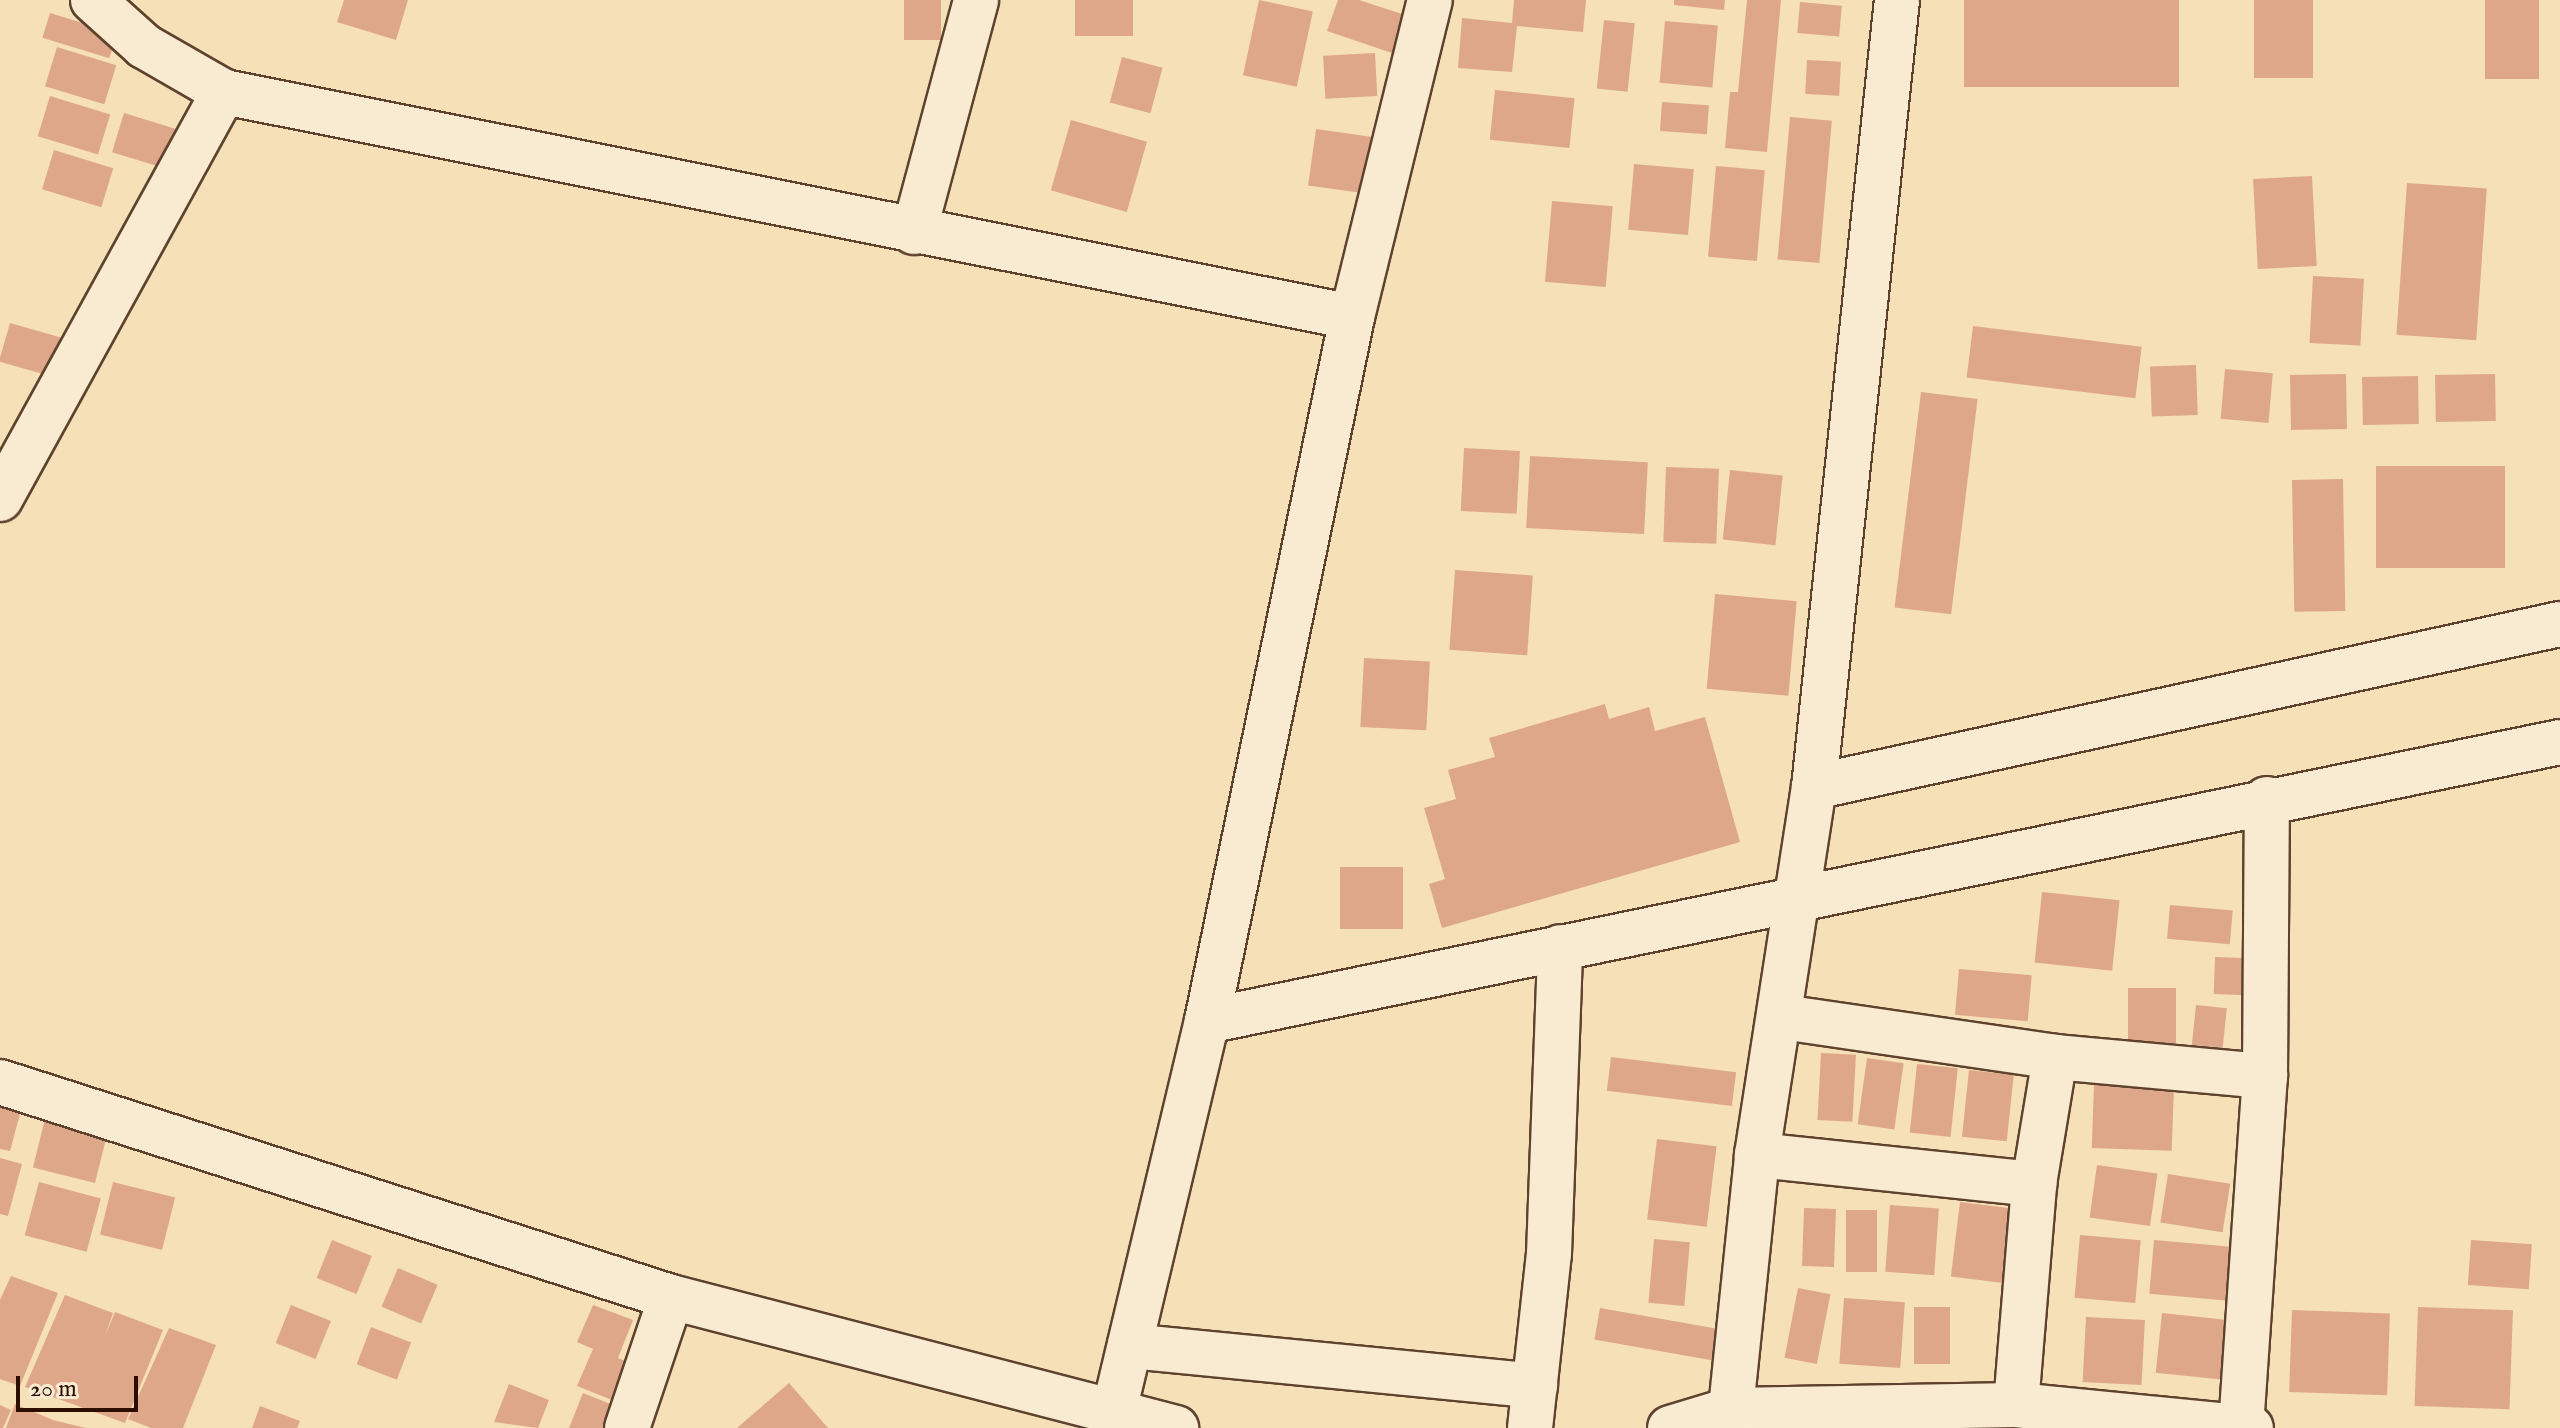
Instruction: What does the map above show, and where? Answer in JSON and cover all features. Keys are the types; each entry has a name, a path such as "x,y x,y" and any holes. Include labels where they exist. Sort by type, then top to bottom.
{"street":[{"path":"93,0 144,46 224,92 1352,317"},
{"path":"914,232 976,0"},
{"path":"1111,1421 1207,1021 1352,317 1430,0"},
{"path":"1730,1419 1757,1155 1801,896 1814,787 1897,0"},
{"path":"0,499 224,92"},
{"path":"1814,787 2560,624"},
{"path":"1207,1021 2267,799 2560,742"},
{"path":"2241,1427 2265,1076 2267,799"},
{"path":"1530,1428 1549,1254 1560,947"},
{"path":"1782,1017 2055,1057 2265,1076"},
{"path":"2016,1405 2034,1184 2055,1057"},
{"path":"0,1082 671,1297 1111,1421 1176,1428"},
{"path":"1757,1155 2034,1184"},
{"path":"627,1428 671,1297"},
{"path":"1130,1346 1535,1386"},
{"path":"1670,1428 1730,1419 2016,1405 2187,1426 2251,1428"}],"building":[{"path":"344,0 408,0 396,40 337,22"},
{"path":"904,0 941,0 941,40 904,40"},
{"path":"1075,0 1133,0 1133,36 1075,36"},
{"path":"1259,0 1313,11 1297,87 1243,75"},
{"path":"1338,0 1359,0 1405,15 1392,53 1327,31"},
{"path":"1514,0 1586,0 1583,32 1517,26 1512,72 1458,68 1462,18 1512,23"},
{"path":"1674,0 1725,0 1724,10 1674,5"},
{"path":"1747,0 1781,0 1767,152 1725,148 1730,92 1738,92"},
{"path":"1964,0 2179,0 2179,87 1964,87"},
{"path":"2254,0 2313,0 2313,78 2254,78"},
{"path":"2485,0 2539,0 2539,79 2485,79"},
{"path":"1800,2 1842,6 1839,37 1797,33"},
{"path":"50,13 117,33 109,58 42,38"},
{"path":"1604,20 1635,23 1628,92 1597,89"},
{"path":"1665,21 1718,26 1712,87 1660,83"},
{"path":"57,47 116,65 104,104 45,86"},
{"path":"1375,53 1377,96 1325,99 1323,56"},
{"path":"1122,57 1163,68 1150,113 1110,102"},
{"path":"1807,60 1841,62 1839,96 1805,94"},
{"path":"1495,90 1575,98 1569,148 1490,140"},
{"path":"50,96 110,114 98,155 38,136"},
{"path":"1662,102 1709,105 1707,134 1660,131"},
{"path":"124,113 183,131 171,170 112,152"},
{"path":"1790,117 1832,121 1819,263 1778,259"},
{"path":"1071,120 1147,142 1127,212 1051,190"},
{"path":"1316,129 1379,138 1371,194 1308,185"},
{"path":"54,150 113,168 101,207 42,189"},
{"path":"1634,164 1694,169 1688,235 1628,230"},
{"path":"1716,166 1765,170 1757,261 1708,257"},
{"path":"2312,176 2317,266 2258,269 2253,179"},
{"path":"2407,183 2487,189 2476,340 2396,335"},
{"path":"1552,201 1613,206 1606,287 1545,282"},
{"path":"2313,276 2364,279 2360,346 2309,343"},
{"path":"10,323 70,340 59,379 0,362"},
{"path":"1973,326 2142,347 2135,398 1967,378"},
{"path":"2196,365 2198,415 2152,417 2150,367"},
{"path":"2225,369 2273,373 2268,423 2221,419"},
{"path":"2346,374 2347,429 2291,430 2290,375"},
{"path":"2495,374 2496,421 2436,422 2435,375"},
{"path":"2418,376 2419,424 2363,425 2362,377"},
{"path":"1921,392 1978,399 1951,614 1895,607"},
{"path":"1464,448 1520,451 1517,514 1461,511"},
{"path":"1530,456 1648,462 1644,534 1526,528"},
{"path":"2376,466 2505,466 2505,568 2376,568"},
{"path":"1666,467 1719,469 1716,544 1663,542"},
{"path":"1730,470 1783,476 1775,545 1723,540"},
{"path":"2343,479 2345,611 2294,612 2292,480"},
{"path":"1455,570 1533,575 1527,655 1449,650"},
{"path":"1715,594 1797,601 1788,696 1707,689"},
{"path":"1364,658 1430,661 1426,730 1360,727"},
{"path":"1605,704 1609,719 1649,707 1655,731 1705,717 1740,842 1442,928 1429,884 1445,879 1424,808 1456,799 1448,770 1495,757 1489,738"},
{"path":"1340,867 1403,867 1403,929 1340,929"},
{"path":"2042,892 2120,900 2112,971 2035,963"},
{"path":"2170,905 2233,910 2230,944 2167,939"},
{"path":"2215,957 2249,958 2248,995 2214,994"},
{"path":"1959,969 2032,975 2028,1021 1955,1015"},
{"path":"2128,988 2176,988 2176,1043 2128,1043"},
{"path":"2196,1005 2227,1008 2223,1048 2192,1045"},
{"path":"1821,1053 1856,1055 1852,1122 1817,1120"},
{"path":"1611,1057 1736,1072 1732,1106 1607,1091"},
{"path":"1867,1058 1904,1063 1894,1129 1858,1124"},
{"path":"1917,1064 1958,1068 1951,1137 1910,1133"},
{"path":"1969,1070 2014,1075 2007,1141 1962,1137"},
{"path":"2094,1084 2174,1087 2172,1151 2092,1148"},
{"path":"0,1093 24,1099 10,1151 0,1149"},
{"path":"46,1115 108,1130 95,1183 33,1167"},
{"path":"1657,1139 1717,1146 1707,1227 1647,1219"},
{"path":"0,1158 22,1164 8,1216 0,1214"},
{"path":"2097,1165 2157,1173 2150,1226 2090,1217"},
{"path":"2168,1174 2230,1184 2223,1232 2160,1222"},
{"path":"39,1182 101,1199 87,1252 25,1235"},
{"path":"113,1182 175,1197 162,1250 100,1234"},
{"path":"1960,1202 2017,1209 2007,1283 1951,1276"},
{"path":"1890,1205 1939,1208 1934,1275 1885,1272"},
{"path":"1804,1208 1836,1209 1834,1267 1802,1266"},
{"path":"1846,1210 1877,1210 1877,1272 1846,1272"},
{"path":"2080,1235 2141,1240 2135,1303 2075,1298"},
{"path":"1654,1239 1690,1242 1684,1306 1648,1303"},
{"path":"332,1240 372,1256 357,1294 317,1278"},
{"path":"2154,1240 2234,1247 2229,1301 2149,1294"},
{"path":"2471,1240 2532,1244 2529,1289 2468,1285"},
{"path":"398,1268 438,1285 421,1323 382,1307"},
{"path":"11,1276 58,1293 20,1386 0,1379 0,1300"},
{"path":"1798,1288 1830,1294 1817,1364 1784,1358"},
{"path":"65,1295 113,1313 105,1336 115,1312 163,1330 125,1423 25,1387"},
{"path":"1844,1298 1905,1302 1900,1368 1839,1364"},
{"path":"291,1305 331,1321 316,1359 276,1343"},
{"path":"593,1305 633,1320 618,1358 632,1364 617,1402 577,1386 593,1349 577,1342"},
{"path":"1914,1307 1950,1307 1950,1364 1914,1364"},
{"path":"2418,1307 2513,1310 2509,1409 2415,1406"},
{"path":"1600,1308 1717,1329 1712,1360 1594,1340"},
{"path":"2292,1310 2390,1313 2387,1395 2289,1392"},
{"path":"2162,1313 2228,1320 2221,1380 2156,1373"},
{"path":"2086,1317 2145,1320 2142,1385 2083,1382"},
{"path":"371,1327 411,1342 397,1380 357,1364"},
{"path":"169,1328 216,1345 183,1428 151,1428 128,1419"},
{"path":"789,1383 828,1428 737,1428"},
{"path":"509,1384 549,1400 538,1428 494,1422"},
{"path":"583,1393 623,1409 615,1428 569,1428"},
{"path":"15,1404 53,1420 86,1428 6,1428"},
{"path":"0,1405 11,1410 3,1428 0,1428"},
{"path":"260,1406 300,1421 297,1428 252,1428"}]}
